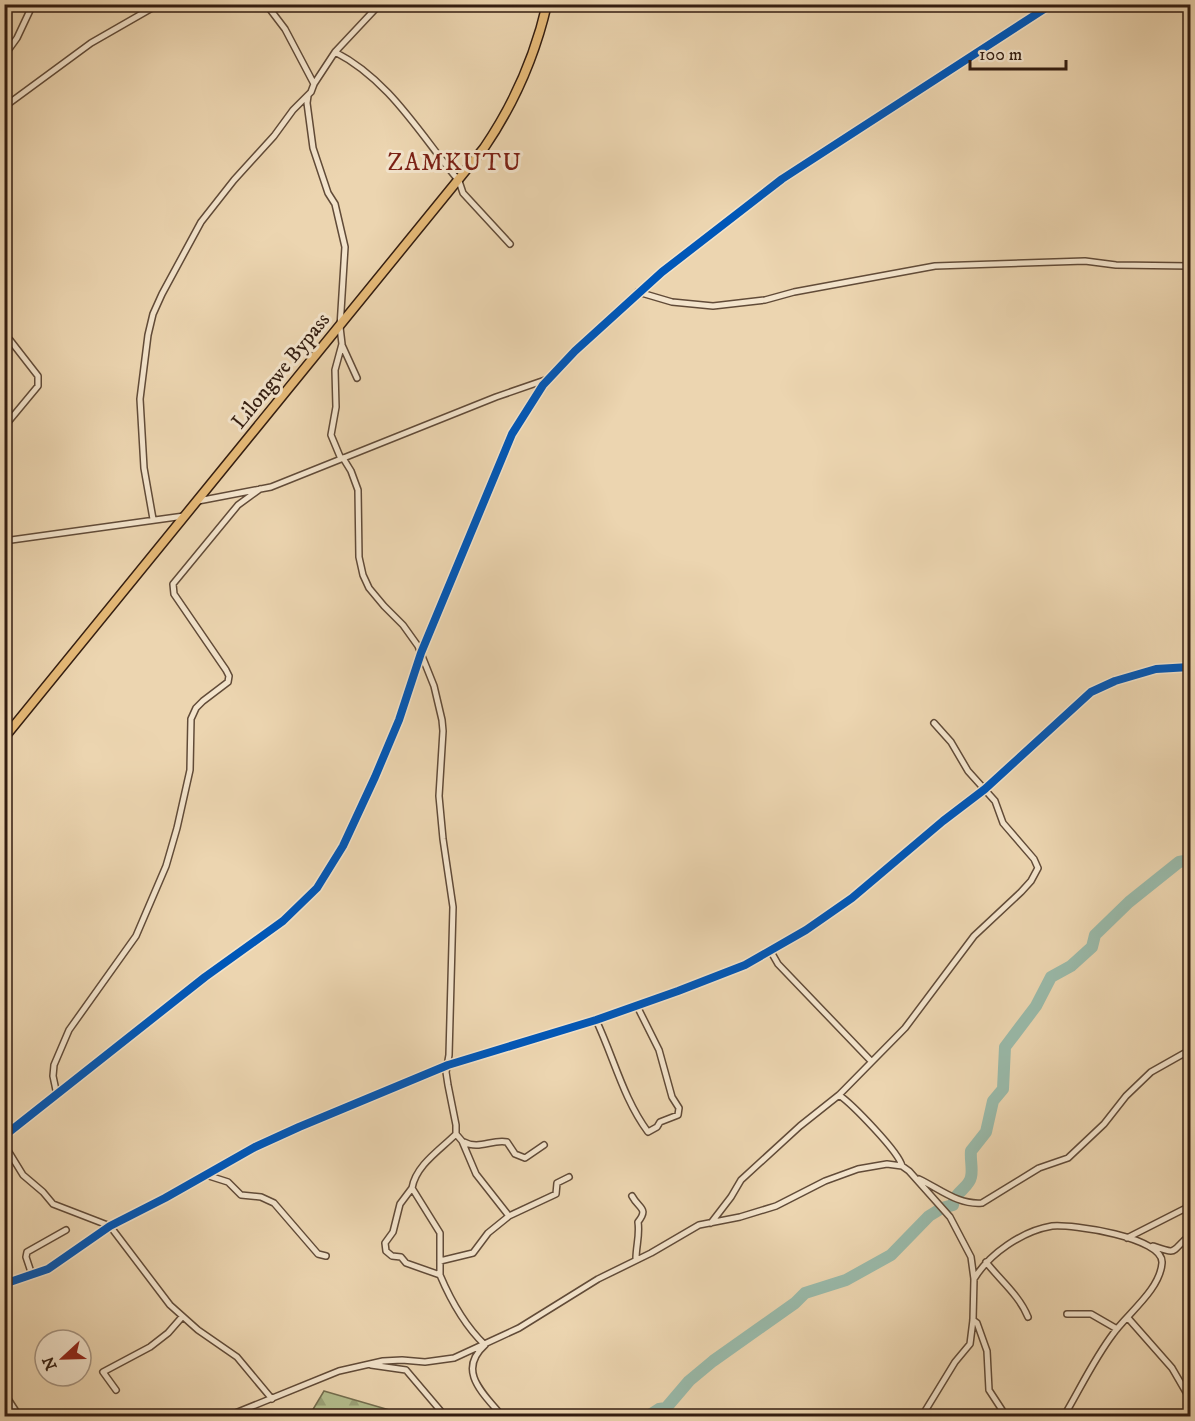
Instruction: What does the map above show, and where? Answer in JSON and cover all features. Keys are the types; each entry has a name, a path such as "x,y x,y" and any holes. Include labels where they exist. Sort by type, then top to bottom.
{"main road":[{"name":"Lilongwe Bypass","path":"4,738 484,148 508,110 525,75 541,33 548,4"}],"street":[{"path":"4,56 10,50 33,4"},
{"path":"4,107 92,43 159,4"},
{"path":"266,4 285,29 314,84"},
{"path":"357,378 342,344 340,327 345,247 335,204 328,193 313,148 307,103 314,84 335,52 380,4"},
{"path":"4,1136 205,977 283,921 317,888 343,846 375,777 399,720 421,653 512,434 549,378 638,292 801,165 1052,4"},
{"path":"335,52 351,61 400,104 459,181 463,193 510,244"},
{"path":"153,519 144,468 140,399 153,314 178,262 201,222 234,180 274,136 293,110 308,96"},
{"path":"638,292 672,302 713,306 765,300 794,292 934,266 1085,261 1116,265 1191,266"},
{"path":"4,427 38,386 38,376 10,340"},
{"path":"342,344 335,370 336,407 331,435 342,459 351,471 358,490 359,557 366,582 384,606 403,625 421,653 434,686 443,731 440,796 443,839 453,907 446,1072 456,1134 462,1141 476,1174 509,1216"},
{"path":"197,501 271,487 549,378"},
{"path":"57,1095 53,1076 54,1065 69,1030 136,936 166,866 190,770 191,719 196,708 203,701 228,682 229,676 226,670 174,594 173,584 238,505 260,489"},
{"path":"4,541 184,516"},
{"path":"4,1284 51,1267 110,1226 255,1147 448,1065 596,1020 732,970 806,930 841,905 985,789 1091,692 1115,681 1156,669 1191,668"},
{"path":"711,1223 741,1180 800,1126 839,1095 911,1020 974,936 1021,892 1031,881 1038,868 1034,859 1003,823 995,801 968,771 951,742 934,723"},
{"path":"770,950 778,964 871,1061"},
{"path":"596,1020 626,1094 637,1117 648,1132 657,1127 660,1122 678,1115 679,1108 672,1097 659,1050 637,1006"},
{"path":"915,1178 960,1201 982,1203 1039,1168 1068,1158 1104,1124 1126,1096 1151,1072 1191,1050"},
{"path":"839,1095 873,1128 902,1166 950,1217 971,1257 974,1279 970,1344 959,1357 922,1416"},
{"path":"440,1275 406,1263 401,1257 392,1256 386,1251 385,1243 393,1232 400,1204 412,1188 413,1182 428,1160 456,1134"},
{"path":"462,1141 469,1145 479,1146 507,1142 515,1154 525,1158 544,1145"},
{"path":"4,1144 23,1175 53,1204 110,1226 170,1305 182,1317 237,1357 272,1399"},
{"path":"228,1416 339,1371 394,1360 425,1362 446,1360 485,1345 519,1328 598,1279 699,1225 740,1217 776,1206 858,1168 887,1164 902,1166"},
{"path":"206,1175 228,1182 241,1195 261,1197 274,1203 318,1254 326,1256"},
{"path":"440,1261 473,1253 488,1233 509,1216 556,1194 557,1183 569,1177"},
{"path":"412,1188 440,1233 440,1275 459,1314 485,1345"},
{"path":"632,1196 643,1210 643,1215 638,1222 636,1259"},
{"path":"1126,1238 1191,1206"},
{"path":"974,1279 986,1262 1022,1237 1051,1226 1088,1228 1168,1253 1173,1252 1191,1235"},
{"path":"32,1275 26,1257 27,1252 66,1230"},
{"path":"1064,1416 1117,1329 1158,1278 1163,1262 1151,1246"},
{"path":"986,1262 1001,1282 1022,1303 1028,1317"},
{"path":"1067,1314 1091,1314 1117,1329"},
{"path":"116,1390 103,1371 150,1347 168,1334 182,1317"},
{"path":"1128,1318 1172,1368 1191,1399"},
{"path":"973,1320 977,1323 987,1351 989,1390 1006,1416"},
{"path":"485,1345 473,1359 472,1375 482,1392 502,1416"},
{"path":"367,1364 406,1370 445,1416"},
{"path":"4,1401 8,1399 19,1416"}],"green space":[{"path":"324,1391 410,1416 309,1416"}],"waterway":[{"path":"648,1416 659,1409 666,1408 689,1381 713,1361 795,1303 805,1293 846,1280 891,1255 929,1216 942,1208 953,1205 956,1196 970,1181 971,1151 986,1132 993,1101 1003,1089 1005,1047 1036,1006 1051,977 1071,966 1092,947 1095,935 1129,902 1179,862 1190,860"}],"cycle path":[{"path":"4,1136 205,977 283,921 317,888 343,846 375,777 399,720 421,653 512,434 543,385 575,351 662,272 782,179 1052,4"},
{"path":"4,1284 48,1269 110,1226 255,1147 299,1127 448,1065 596,1020 745,965 806,930 852,898 943,821 985,789 1091,692 1115,681 1156,669 1190,667"}],"district":[{"name":"ZAMKUTU","path":"455,163"}]}
